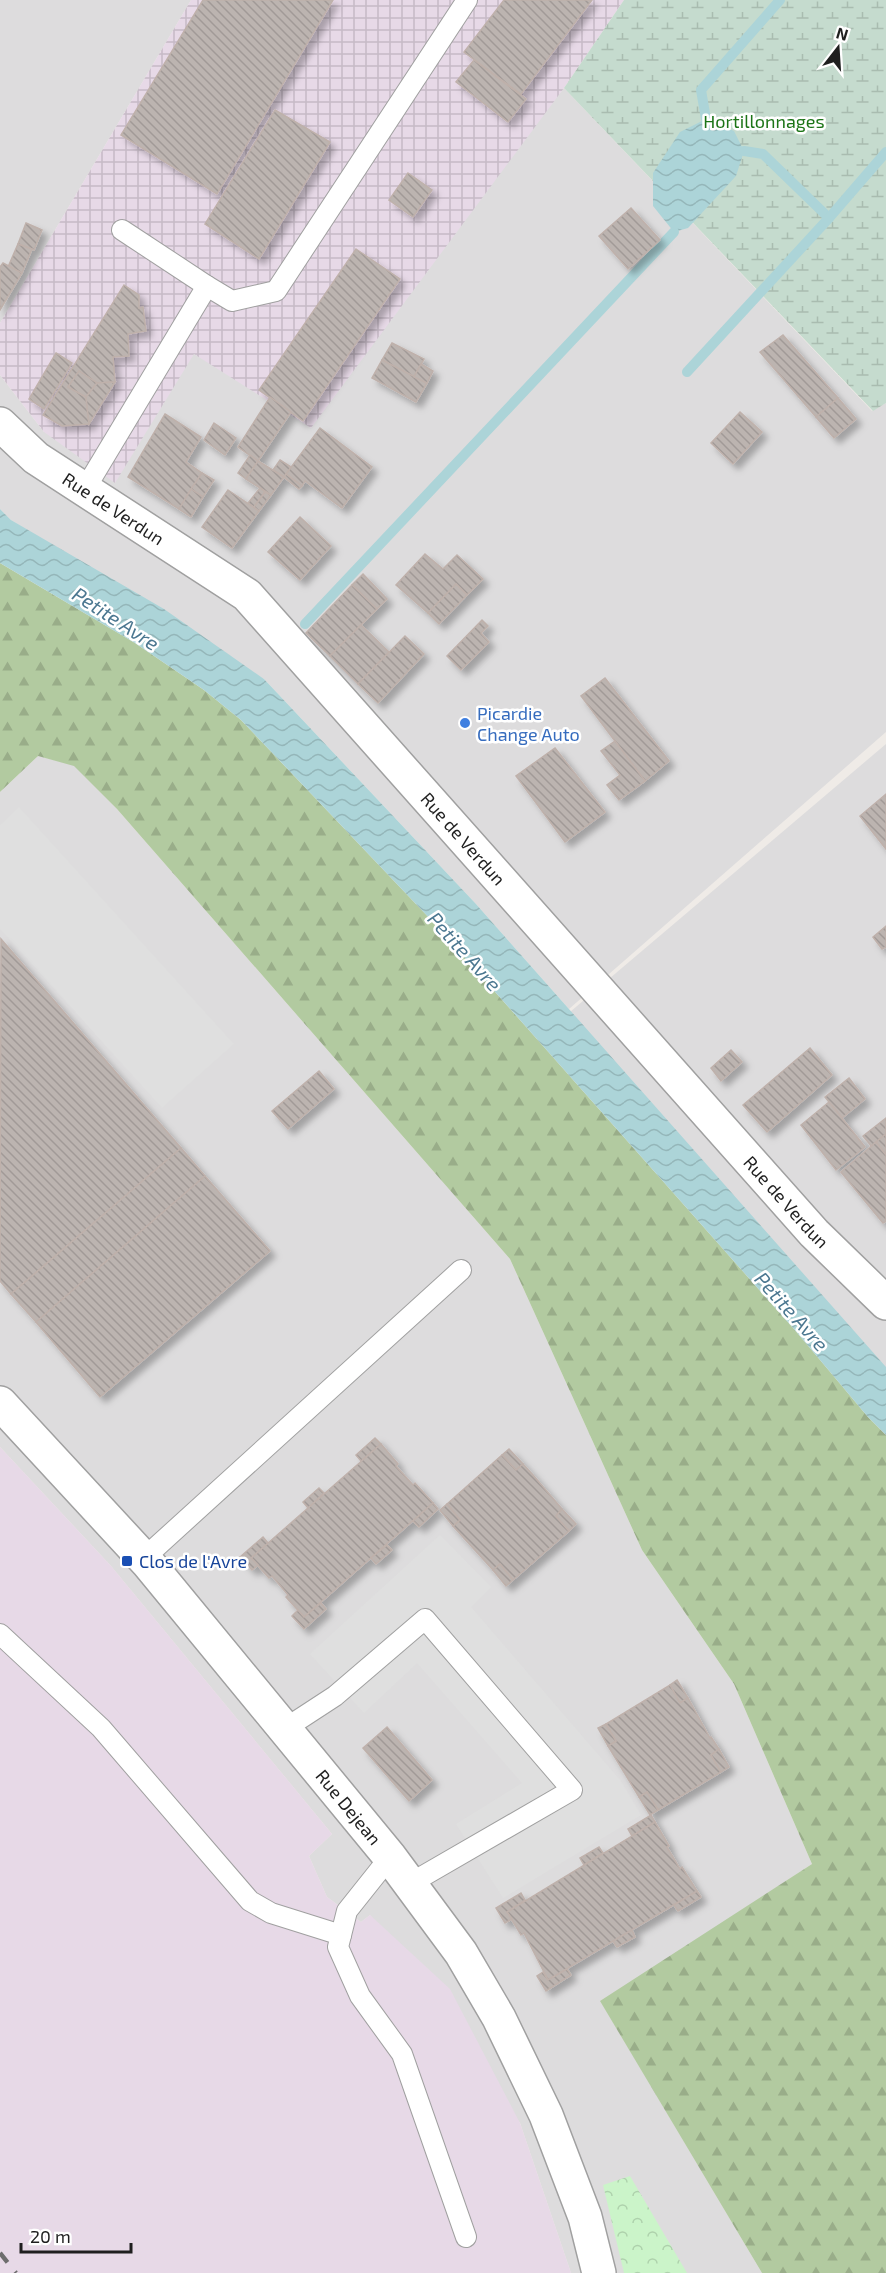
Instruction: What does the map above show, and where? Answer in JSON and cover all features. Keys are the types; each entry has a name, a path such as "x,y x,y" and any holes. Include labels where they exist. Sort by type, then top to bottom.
{"street":[{"name":"Rue de Verdun","path":"0,424 36,458 247,595 814,1233 886,1304"},
{"name":"Rue Dejean","path":"0,1403 143,1559 286,1728 411,1883 461,1953 499,2018 546,2115 585,2217 599,2273"}],"lane":[{"path":"122,230 232,302 276,291 467,0"},
{"path":"85,489 207,286"},
{"path":"143,1559 461,1270"},
{"path":"286,1728 335,1696 425,1619 572,1790 411,1883"},
{"path":"0,1634 101,1728 250,1901 271,1913 341,1935"},
{"path":"390,1857 347,1911 338,1947 360,1996 402,2054 466,2237"}],"shaded area":[{"path":"0,0 191,0 0,323"},
{"path":"191,0 624,0 564,88 311,428 194,354 115,483 44,432 0,375 0,323"},
{"path":"564,88 872,411 886,403 886,732 569,1009 476,904 264,679 11,520 0,509 0,375 44,432 194,354 428,255"},
{"path":"886,744 886,1393 557,1023"},
{"path":"38,756 74,765 117,809 510,1259 642,1550 734,1684 812,1864 601,2002 762,2273 571,2273 520,2123 370,1915 361,1922 327,1897 309,1856 332,1834 111,1566 0,1447 0,792"},
{"path":"19,807 234,1044 162,1108 0,929 0,825"},
{"path":"0,1447 111,1566 332,1834 309,1856 327,1897 361,1922 370,1915 450,1989 520,2123 571,2273 0,2273"},
{"path":"440,1535 491,1587 471,1607 620,1780 641,1815 503,1898 456,1824 522,1783 417,1663 364,1713 310,1654"}],"green space":[{"name":"Hortillonnages","path":"624,0 886,0 886,403 873,411 564,88"},
{"path":"0,563 135,643 204,690 241,720 434,923 886,1435 886,2273 762,2273 600,2001 812,1864 734,1684 642,1550 510,1259 117,809 74,766 38,756 0,792"},
{"path":"630,2176 687,2273 624,2273 603,2185"}],"water":[{"path":"706,119 734,131 744,151 736,176 688,228 674,232 653,206 653,173 680,132"},
{"name":"Petite Avre","path":"0,509 11,520 164,609 264,679 476,904 886,1367 886,1435 434,923 241,720 204,690 135,643 0,563"}],"building":[{"path":"203,0 333,0 217,194 121,135"},
{"path":"504,0 592,0 521,94 464,52"},
{"path":"474,60 526,99 508,122 456,82"},
{"path":"275,110 330,142 259,259 205,224"},
{"path":"408,173 432,190 413,217 389,200"},
{"path":"631,208 660,240 628,269 599,236"},
{"path":"26,223 42,230 34,250 18,244"},
{"path":"18,244 32,249 22,273 8,267"},
{"path":"356,249 400,279 303,421 259,390"},
{"path":"3,263 22,273 0,310 0,267"},
{"path":"124,285 139,295 139,308 143,307 146,331 128,334 129,356 113,357 115,382 97,383 79,371 68,387 86,397 89,424 62,426 43,415"},
{"path":"783,335 838,398 816,417 760,352"},
{"path":"392,343 424,359 414,377 382,360"},
{"path":"56,353 72,363 44,409 29,399"},
{"path":"382,360 427,383 416,402 372,378"},
{"path":"421,364 433,371 427,383 414,377"},
{"path":"79,371 97,383 86,397 68,387"},
{"path":"115,382 89,424 86,397 97,383"},
{"path":"270,397 291,412 258,461 238,447"},
{"path":"838,398 856,419 834,438 816,417"},
{"path":"740,412 762,432 733,464 711,443"},
{"path":"165,414 201,437 186,462 202,473 179,509 128,477"},
{"path":"214,423 236,438 225,455 204,440"},
{"path":"320,428 372,467 342,508 305,481 302,486 286,474"},
{"path":"250,455 258,461 246,479 238,473"},
{"path":"280,460 291,467 284,477 273,470"},
{"path":"258,461 284,477 271,495 246,479"},
{"path":"202,473 214,480 203,497 191,489"},
{"path":"286,474 302,486 299,489 284,477"},
{"path":"260,488 265,492 254,507 248,503"},
{"path":"191,489 203,497 191,517 179,509"},
{"path":"228,490 259,511 232,548 202,527"},
{"path":"265,492 271,495 259,511 254,507"},
{"path":"300,517 331,546 300,580 268,552"},
{"path":"425,554 443,569 457,555 483,579 467,595 456,584 428,613 396,585"},
{"path":"363,574 387,599 377,609 352,585"},
{"path":"456,584 467,595 439,624 428,613"},
{"path":"352,585 377,609 330,656 306,633"},
{"path":"482,620 488,626 481,633 489,642 461,670 447,656"},
{"path":"361,625 389,652 358,684 330,656"},
{"path":"405,636 424,654 378,703 358,684"},
{"path":"605,678 669,761 645,781 581,696"},
{"path":"615,741 645,781 619,800 607,785 620,775 601,751"},
{"path":"555,748 605,812 565,842 516,776"},
{"path":"886,794 886,849 860,816"},
{"path":"886,926 886,947 882,949 873,937"},
{"path":"1,939 181,1148 11,1294 0,1281"},
{"path":"810,1048 832,1075 767,1132 743,1105"},
{"path":"731,1050 742,1062 721,1081 711,1068"},
{"path":"319,1071 334,1089 288,1129 272,1111"},
{"path":"849,1078 865,1099 842,1118 825,1097"},
{"path":"829,1102 865,1147 836,1170 801,1125"},
{"path":"886,1118 886,1134 872,1147 863,1136"},
{"path":"886,1134 886,1155 876,1142"},
{"path":"876,1142 886,1155 886,1221 883,1223 841,1172"},
{"path":"181,1148 205,1176 36,1322 11,1294"},
{"path":"205,1176 270,1251 100,1397 36,1322"},
{"path":"375,1438 381,1444 361,1461 356,1455"},
{"path":"381,1444 398,1464 396,1466 433,1503 304,1617 286,1597 288,1595 272,1576 269,1578 251,1558"},
{"path":"509,1449 523,1464 516,1470 502,1455"},
{"path":"502,1455 516,1470 523,1464 533,1475 562,1509 556,1516 569,1531 513,1580 500,1564 493,1570 453,1526 460,1520 447,1504"},
{"path":"319,1488 324,1493 308,1508 303,1502"},
{"path":"433,1503 438,1509 419,1527 413,1521"},
{"path":"447,1504 460,1520 453,1526 440,1510"},
{"path":"562,1509 576,1524 569,1531 556,1516"},
{"path":"263,1537 268,1543 251,1558 258,1565 252,1570 240,1557"},
{"path":"387,1545 392,1550 376,1564 371,1558"},
{"path":"500,1564 513,1580 506,1586 493,1570"},
{"path":"321,1603 326,1609 304,1629 292,1616 298,1610 304,1617"},
{"path":"677,1680 688,1698 680,1703 670,1685"},
{"path":"670,1685 680,1703 688,1698 710,1738 719,1749 711,1755 721,1772 658,1810 647,1792 639,1797 608,1746 616,1741 606,1724"},
{"path":"606,1724 616,1741 608,1746 598,1728"},
{"path":"387,1727 432,1780 409,1801 363,1748"},
{"path":"719,1749 729,1767 721,1772 711,1755"},
{"path":"647,1792 658,1810 650,1815 639,1797"},
{"path":"651,1815 655,1822 632,1836 628,1829"},
{"path":"655,1822 680,1869 682,1867 697,1891 548,1980 524,1933 521,1935 507,1912"},
{"path":"599,1847 603,1853 584,1865 580,1858"},
{"path":"697,1891 701,1897 678,1911 674,1905"},
{"path":"521,1893 525,1900 507,1912 512,1919 505,1923 496,1908"},
{"path":"632,1930 635,1937 617,1947 613,1941"},
{"path":"567,1969 571,1975 546,1991 537,1976 543,1972 548,1980"}],"waterway":[{"path":"706,119 701,90 780,0"},
{"path":"744,151 763,154 829,218"},
{"path":"687,372 829,218 886,152"},
{"path":"305,624 674,232"}],"railway":[{"path":"0,2253 16,2273"}],"place":[{"name":"Picardie Change Auto","path":"465,723"},
{"name":"Clos de l'Avre","path":"127,1561"}]}
